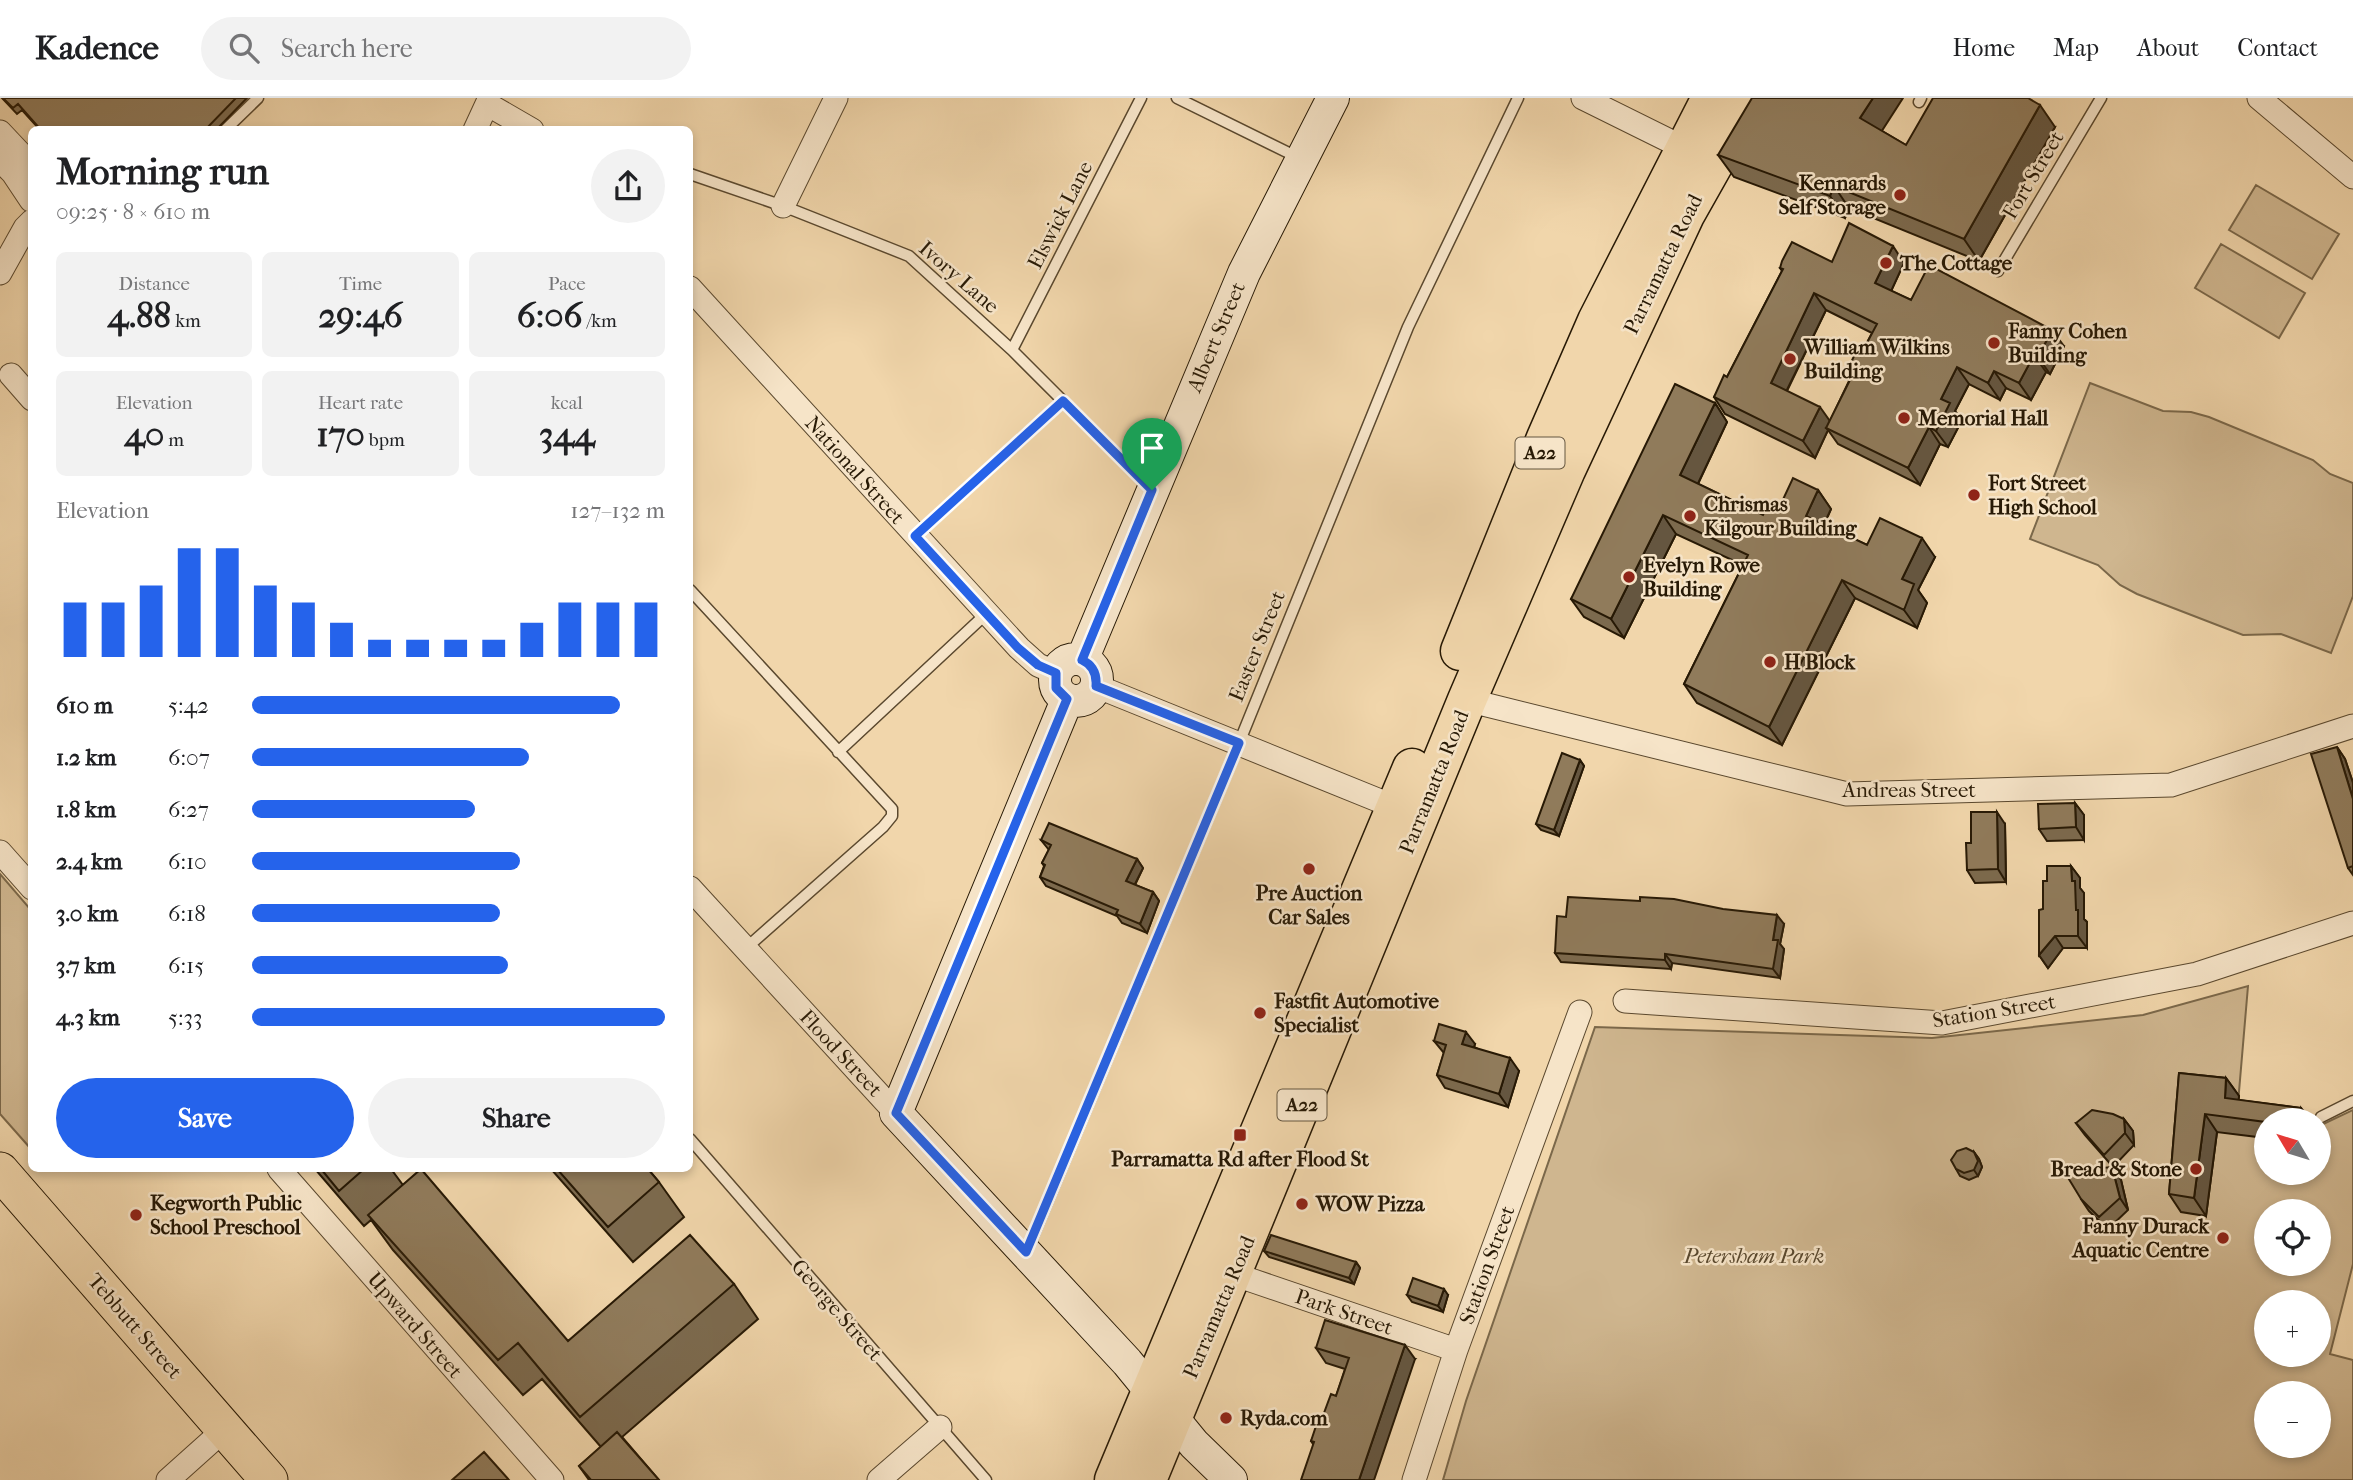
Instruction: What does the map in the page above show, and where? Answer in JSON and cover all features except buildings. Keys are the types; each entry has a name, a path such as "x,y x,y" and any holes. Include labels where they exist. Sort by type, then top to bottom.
{"highway":[{"name":"Parramatta Road","path":"1147,1480 1161,1404 1395,807 1592,332 1712,98"},
{"name":"Parramatta Road","path":"1114,1480 1161,1404 1233,1273 1467,700 1599,395 1685,215 1751,98"}],"main road":[{"name":"Tebbutt Street","path":"0,1171 269,1480"}],"street":[{"path":"783,206 836,98"},
{"name":"Albert Street","path":"896,1113 1244,273 1333,98"},
{"path":"1583,98 1684,148"},
{"path":"2259,98 2353,177"},
{"path":"477,126 487,100 526,126"},
{"path":"0,132 28,162"},
{"path":"0,160 28,195"},
{"path":"0,273 28,224"},
{"name":"National Street","path":"693,291 1018,648 1038,665 1395,807"},
{"path":"11,375 28,394"},
{"name":"Andreas Street","path":"1467,700 1847,794 2171,785 2353,726"},
{"path":"0,852 28,884"},
{"name":"Flood Street","path":"693,891 1026,1252 1194,1444 1231,1480"},
{"name":"Station Street","path":"1625,1001 1942,1023 2197,974 2353,923"},
{"name":"Station Street","path":"1414,1480 1456,1350 1580,1012"},
{"name":"Upward Street","path":"282,1172 552,1480"},
{"name":"Park Street","path":"1233,1273 1456,1350"},
{"path":"879,1480 940,1427"},
{"path":"168,1480 225,1429"}],"lane":[{"path":"229,126 258,98"},
{"name":"Elswick Lane","path":"1012,350 1141,98"},
{"path":"1177,98 1301,159"},
{"name":"Easter Street","path":"1026,1252 1239,743 1408,327 1518,98"},
{"name":"Fort Street","path":"1998,271 2101,98"},
{"name":"Ivory Lane","path":"693,175 783,206 908,256 1012,350 1152,490"},
{"path":"915,536 1063,401"},
{"path":"693,593 892,809 892,816 883,827 745,948"},
{"path":"838,752 987,613"},
{"path":"2331,1112 2353,1101"},
{"name":"George Street","path":"693,1142 986,1480"}],"green space":[{"path":"2256,185 2339,234 2312,279 2229,230"},
{"path":"2221,244 2305,293 2279,338 2195,288"},
{"path":"2090,383 2163,411 2191,412 2209,417 2313,460 2330,474 2353,483 2353,596 2331,653 2281,634 2243,635 2137,594 2120,585 2098,565 2030,539"},
{"path":"0,874 28,907 28,1146 0,1114"},
{"name":"Petersham Park","path":"2248,986 2237,1115 2254,1118 2254,1185 2331,1185 2331,1120 2353,1110 2353,1264 2331,1350 2331,1290 2254,1290 2254,1367 2331,1367 2331,1354 2353,1360 2353,1480 1443,1480 1466,1401 1595,1027 1932,1038 2143,1015"}],"place":[{"name":"Kennards Self Storage","path":"1900,195"},
{"name":"The Cottage","path":"1886,263"},
{"name":"Fanny Cohen Building","path":"1994,343"},
{"name":"William Wilkins Building","path":"1790,359"},
{"name":"Memorial Hall","path":"1904,418"},
{"name":"Fort Street High School","path":"1974,495"},
{"name":"Chrismas Kilgour Building","path":"1690,516"},
{"name":"Evelyn Rowe Building","path":"1629,577"},
{"name":"H Block","path":"1770,662"},
{"name":"Pre Auction Car Sales","path":"1309,869"},
{"name":"Fastfit Automotive Specialist","path":"1260,1013"},
{"name":"Parramatta Rd after Flood St","path":"1240,1135"},
{"name":"Bread & Stone","path":"2196,1169"},
{"name":"WOW Pizza","path":"1302,1204"},
{"name":"Kegworth Public School Preschool","path":"136,1215"},
{"name":"Fanny Durack Aquatic Centre","path":"2223,1238"},
{"name":"Ryda.com","path":"1226,1418"}],"route":[{"path":"1063,401 1152,490 1082,660 1092,667 1096,686 1239,743 1026,1252 896,1113 1067,699 1056,688 1056,673 1038,665 1018,648 915,536 1063,401"}]}
